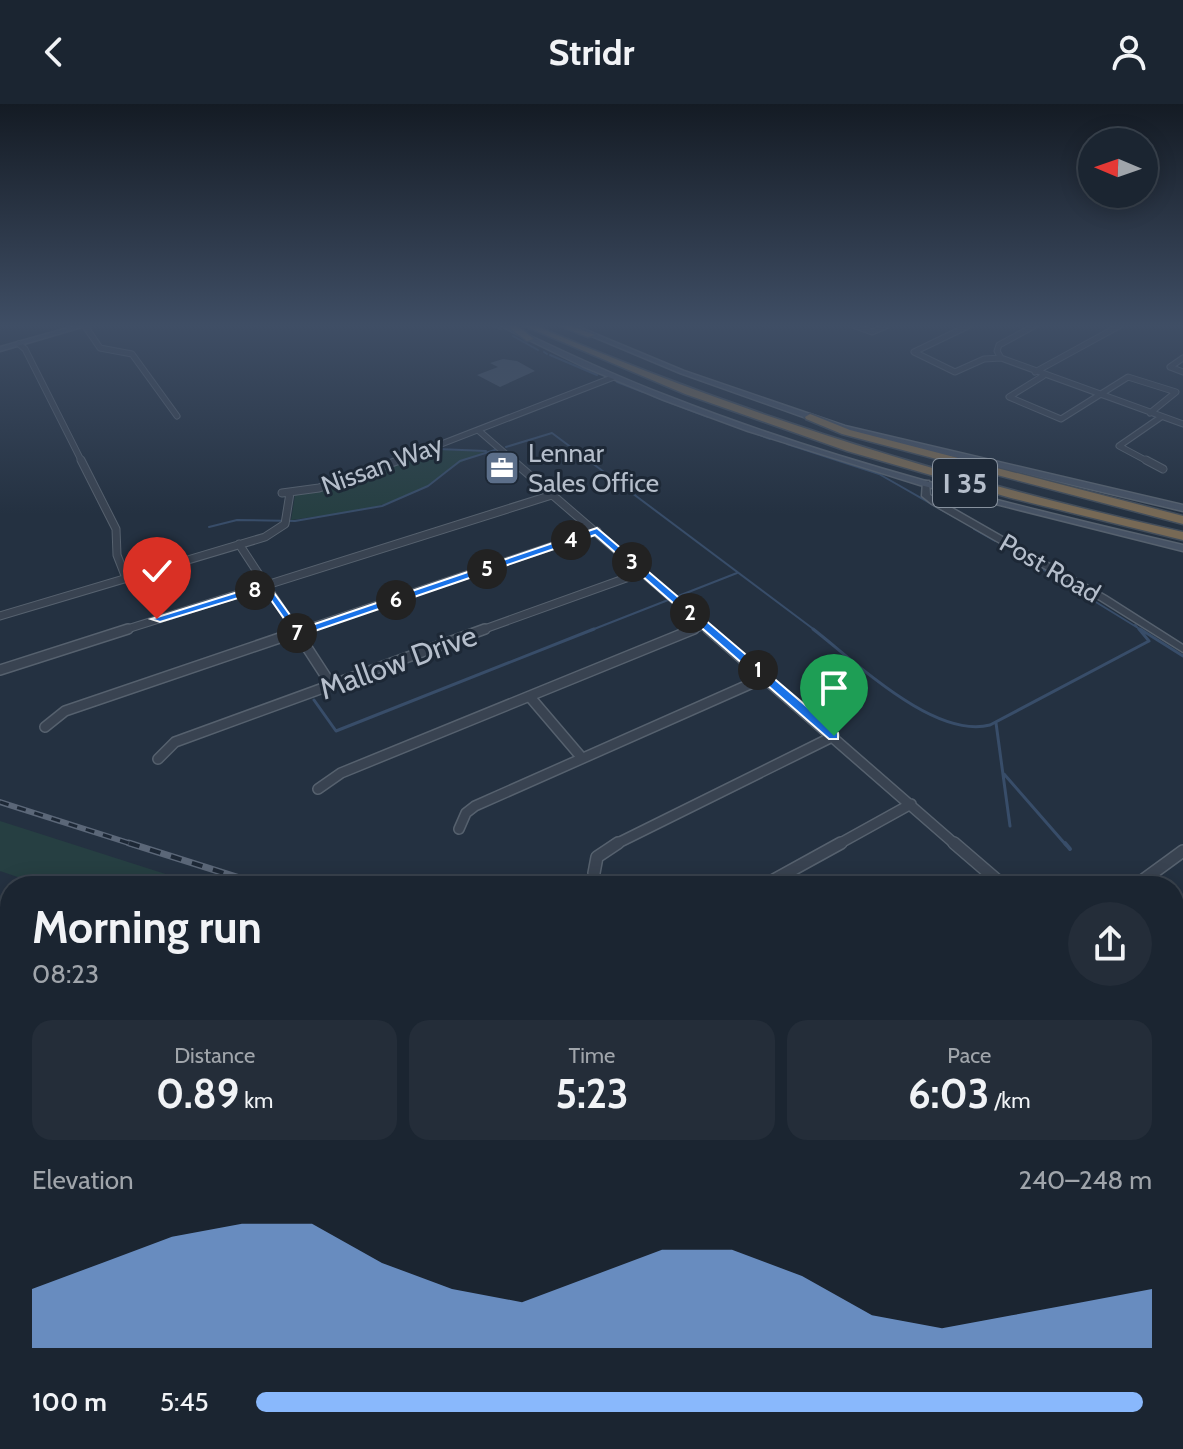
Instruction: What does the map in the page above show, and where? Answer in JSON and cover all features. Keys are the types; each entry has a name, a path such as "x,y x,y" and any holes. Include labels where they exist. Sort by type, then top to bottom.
{"highway":[{"name":"I 35","path":"676,389 827,443 989,489 1183,536"},
{"name":"I 35","path":"699,389 797,424 1008,485 1183,523"},
{"path":"810,417 813,421 846,432 1183,523"},
{"path":"1037,513 1183,546"}],"main road":[{"path":"646,389 800,445 1037,513"},
{"path":"735,389 876,437 1183,508"}],"street":[{"path":"45,389 116,529 117,555 126,578"},
{"path":"157,389 177,416"},
{"name":"Nissan Way","path":"239,544 265,537 286,521 286,493 319,488 584,389"},
{"path":"1022,389 1009,397 1061,419 1110,389"},
{"path":"1081,389 1183,424"},
{"path":"1150,413 1176,392 1166,389"},
{"path":"1161,417 1119,446 1163,469"},
{"path":"478,430 834,736 990,876"},
{"name":"Post Road","path":"926,483 926,496 935,502 1103,598 1183,649"},
{"path":"0,670 555,494"},
{"path":"45,727 65,711 597,531"},
{"path":"0,616 239,544 332,686"},
{"name":"Mallow Drive","path":"158,759 175,742 643,572"},
{"path":"318,789 341,773 705,625"},
{"path":"459,829 466,813 475,806 766,677"},
{"path":"530,697 582,758"},
{"path":"594,873 597,857 603,850 834,736"},
{"path":"781,876 911,804"},
{"path":"1151,876 1183,851"}],"green space":[{"path":"433,449 485,452 464,461 424,488 385,504 291,520 295,495 337,485"},
{"path":"0,821 172,876 15,876 0,871"}],"waterway":[{"path":"635,389 643,392"},
{"path":"653,396 708,417"},
{"path":"747,430 770,439"},
{"path":"506,447 552,433 816,631"},
{"path":"787,444 879,474 956,518"},
{"path":"438,449 486,451"},
{"path":"209,527 237,520 295,521 382,506 428,486 460,461 495,450"},
{"path":"974,529 995,541"},
{"path":"1013,551 1138,628"},
{"path":"589,631 737,573"},
{"path":"1138,628 1143,631"},
{"path":"314,700 336,731 594,629"},
{"path":"813,629 897,695 945,721 968,726 990,725 1149,641 1139,629"},
{"path":"1140,629 1183,656"},
{"path":"996,723 1010,826"},
{"path":"1004,774 1066,845"},
{"path":"1065,843 1070,849"}],"railway":[{"path":"0,802 135,845"},
{"path":"129,843 233,876"}],"place":[{"name":"Lennar Sales Office","path":"502,468"}],"route":[{"path":"157,619 267,586 297,633 597,531 834,736"}]}
